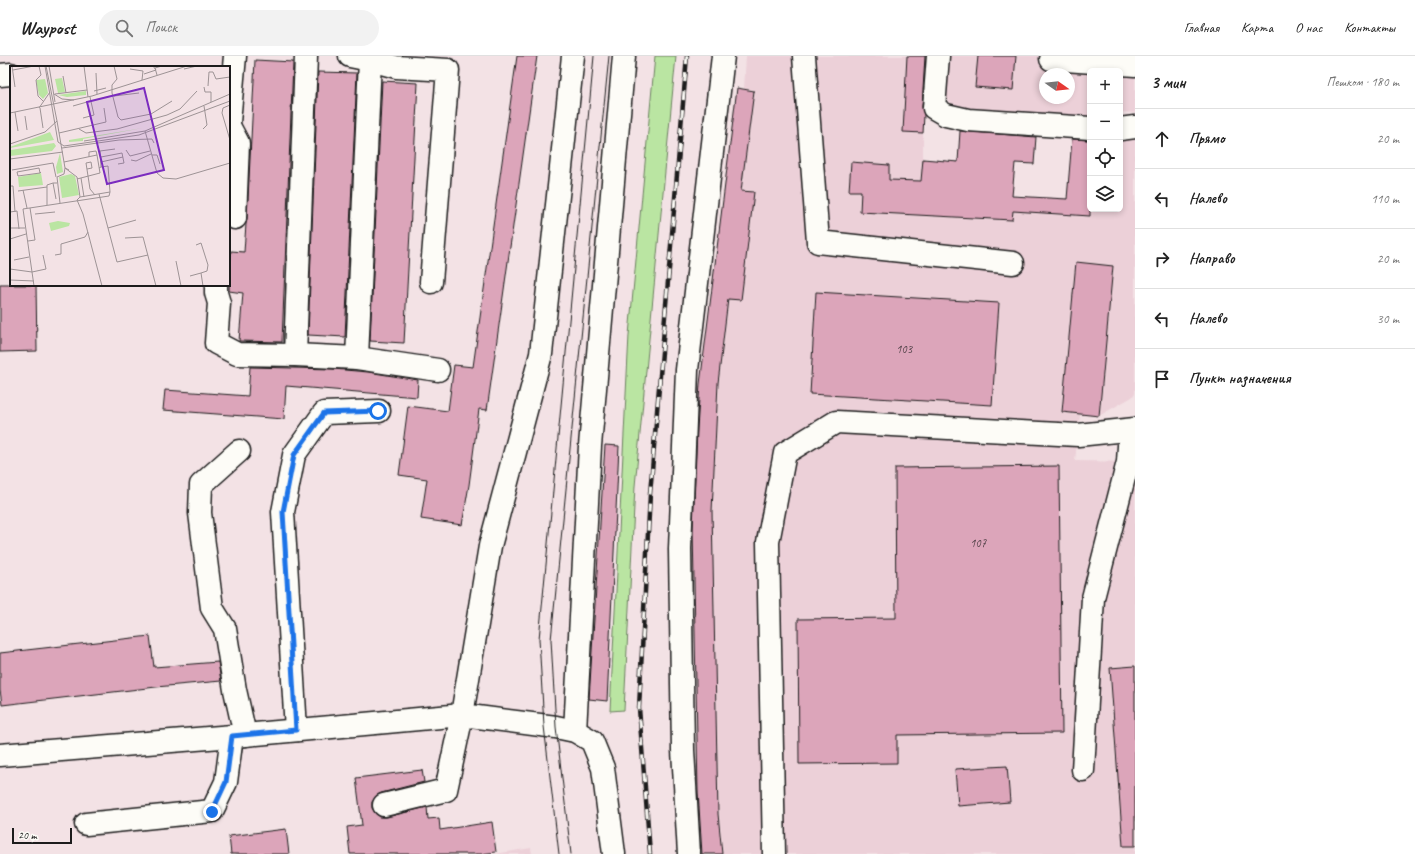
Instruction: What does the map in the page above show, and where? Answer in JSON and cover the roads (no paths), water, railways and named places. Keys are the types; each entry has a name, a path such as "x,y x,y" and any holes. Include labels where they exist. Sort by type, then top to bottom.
{"lane":[{"path":"230,111 235,56"},
{"path":"295,355 306,56"},
{"path":"384,805 446,790 462,715 490,546 541,354 573,56"},
{"path":"575,731 590,446 624,56"},
{"path":"689,854 683,750 680,549 687,370 722,56"},
{"path":"804,56 818,242 1013,262"},
{"path":"938,56 934,108 946,115 968,120 1087,128"},
{"path":"357,358 360,58 396,67 448,70 431,282"},
{"path":"1051,59 1135,65"},
{"path":"0,75 10,74"},
{"path":"1123,128 1135,127"},
{"path":"230,128 238,143 235,218"},
{"path":"216,286 216,293 219,303 216,343 237,354 357,358 438,370"},
{"path":"296,730 283,512 294,455 324,413 378,411"},
{"path":"774,854 768,542 785,454 836,422 1078,435 1132,429 1128,462 1093,598 1083,770"},
{"path":"86,824 212,812 226,782 239,736 235,690 225,629 212,608 200,513 201,485 239,451"},
{"path":"0,755 239,736 462,715 575,731 592,741 603,768 614,854"}],"tram line":[{"path":"559,854 544,726 539,639 594,56"},
{"path":"571,854 556,727 551,640 609,56"}],"railway":[{"path":"650,854 639,708 650,494 687,56"}]}
